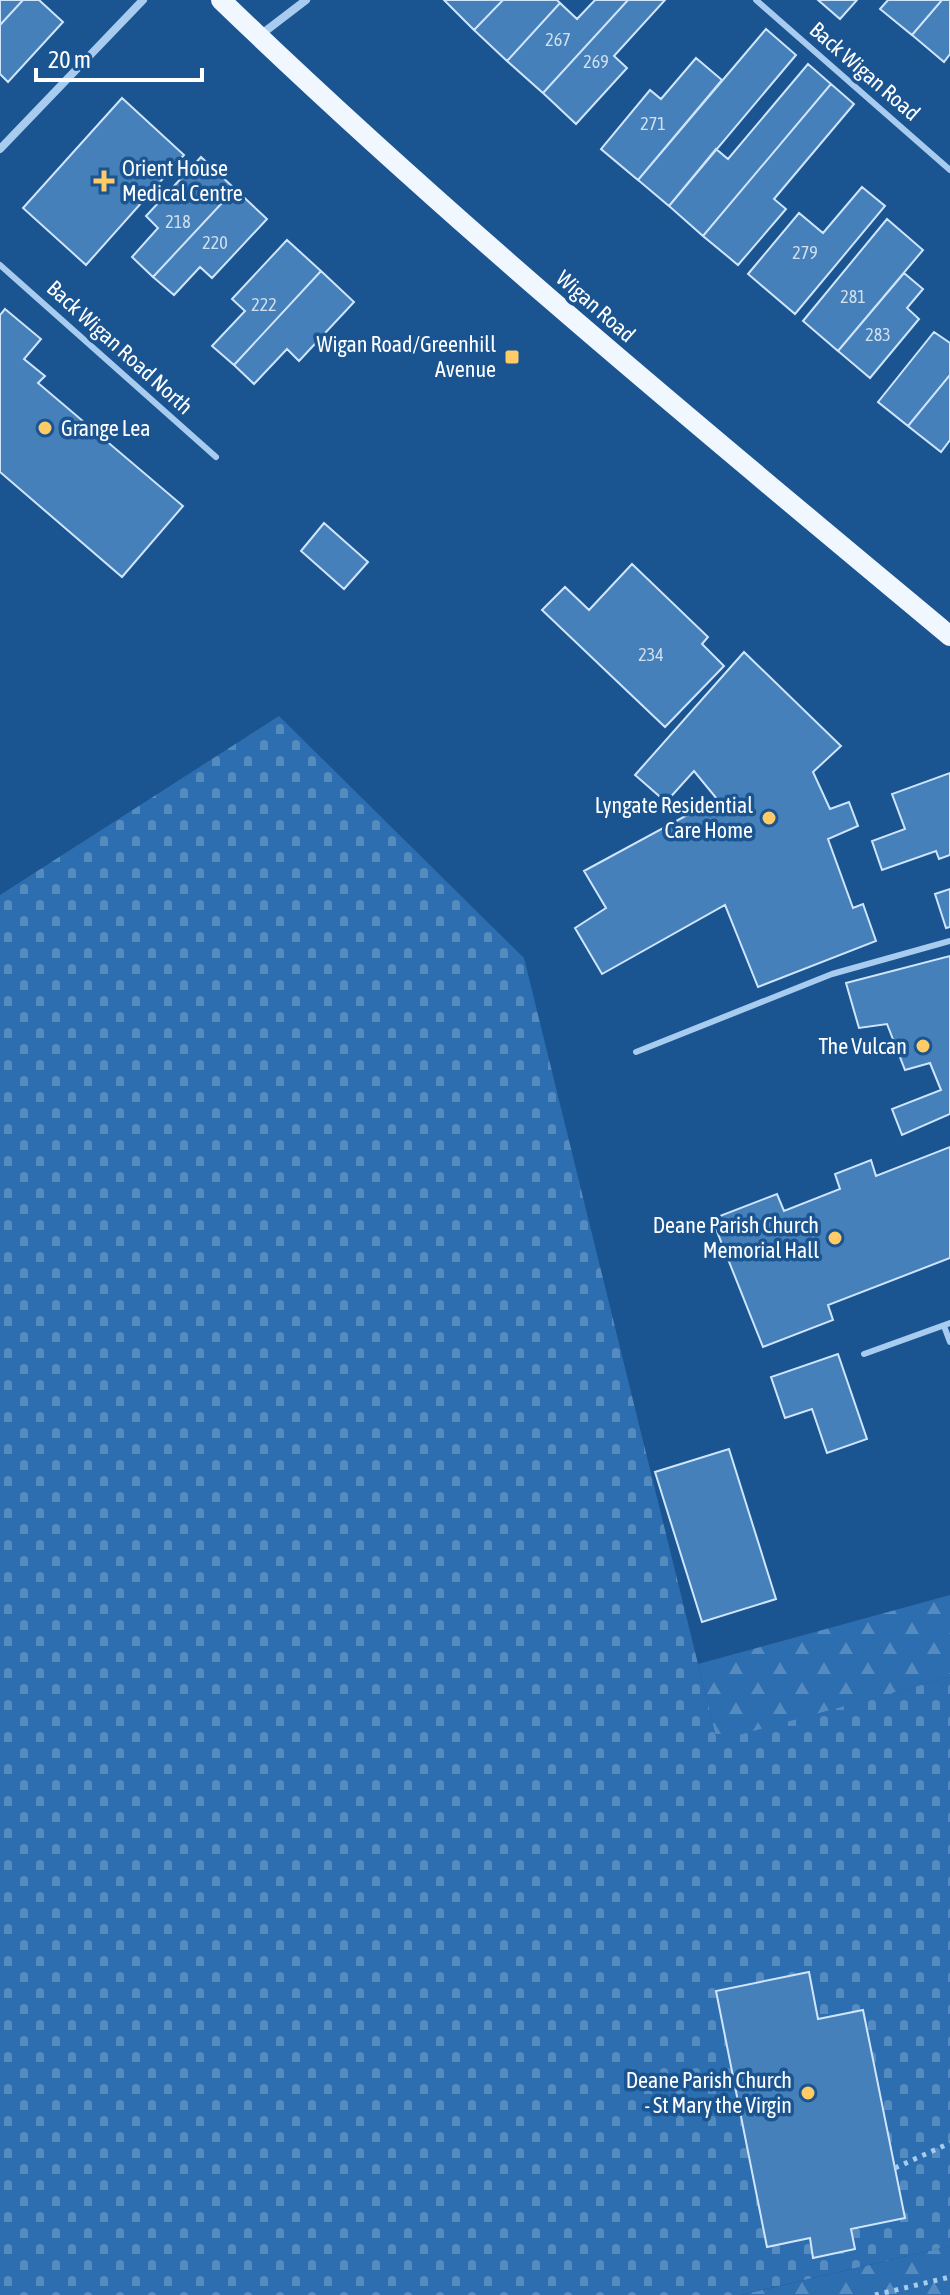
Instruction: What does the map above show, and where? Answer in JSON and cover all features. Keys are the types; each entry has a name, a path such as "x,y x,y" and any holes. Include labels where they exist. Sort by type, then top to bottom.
{"main road":[{"name":"Wigan Road","path":"221,0 604,345 950,636"}],"street":[{"path":"0,149 143,0"},
{"path":"259,37 306,0"}],"lane":[{"name":"Back Wigan Road","path":"756,0 950,170"},
{"name":"Back Wigan Road North","path":"0,265 216,457"},
{"path":"636,1052 832,974 950,941"},
{"path":"864,1354 947,1324 950,1342"}],"path":[{"path":"895,2168 950,2143"},
{"path":"875,2295 950,2277"}],"green space":[{"path":"279,716 524,958 717,1741 950,1677 950,2246 740,2295 0,2295 0,895"},
{"path":"950,1595 950,1677 717,1742 698,1664"},
{"path":"950,2246 950,2295 741,2295"}],"building":[{"path":"0,0 23,0 0,25"},
{"path":"23,0 39,0 63,22 8,82 0,74 0,25"},
{"path":"444,0 503,0 474,30"},
{"path":"503,0 557,0 560,3 507,61 474,30"},
{"path":"595,0 628,0 543,93 507,61 560,3 577,19"},
{"path":"628,0 665,0 614,56 627,68 576,124 543,93"},
{"path":"818,0 857,0 840,19"},
{"path":"888,0 942,0 912,35 880,9"},
{"path":"942,0 950,0 950,54 944,62 912,35"},
{"path":"766,29 796,55 669,206 638,180"},
{"path":"696,58 722,80 638,180 601,149 650,90 661,99"},
{"path":"808,64 831,84 703,236 669,206 716,149 728,159"},
{"path":"831,84 854,104 774,199 786,209 738,265 703,236"},
{"name":"Orient House Medical Centre","path":"122,98 184,155 86,265 23,208"},
{"path":"201,157 235,189 153,277 132,257 158,228 146,216"},
{"path":"862,187 885,206 795,314 748,274 799,213 823,233"},
{"path":"235,189 267,219 212,278 200,267 174,295 153,277"},
{"path":"887,219 923,250 838,351 803,321"},
{"path":"287,240 321,271 234,365 212,346 245,311 232,299"},
{"path":"321,271 354,302 299,361 287,349 254,384 234,365"},
{"path":"904,273 923,289 907,308 919,319 870,378 838,351"},
{"name":"Grange Lea","path":"5,309 41,339 24,359 45,376 38,383 183,506 122,577 0,472 0,315"},
{"path":"934,332 950,343 950,375 908,426 878,402"},
{"path":"950,375 950,440 941,452 908,426"},
{"path":"324,523 368,562 344,589 301,551"},
{"path":"632,564 708,637 702,644 724,666 665,727 542,610 565,587 589,610"},
{"name":"Lyngate Residential Care Home","path":"744,652 841,746 813,772 830,809 849,802 858,826 828,839 853,908 863,904 876,941 758,987 725,905 602,974 575,928 606,908 584,871 717,799 694,771 666,802 635,775"},
{"path":"950,773 950,855 939,859 936,851 882,870 872,841 905,829 892,794"},
{"path":"950,889 950,927 946,928 935,894"},
{"name":"The Vulcan","path":"950,956 950,1114 902,1135 892,1109 941,1090 930,1063 905,1070 887,1024 859,1028 846,983"},
{"name":"Deane Parish Church Memorial Hall","path":"950,1147 950,1258 828,1305 833,1320 763,1347 712,1219 777,1194 784,1211 840,1189 835,1174 871,1160 876,1176"},
{"path":"838,1354 867,1439 827,1453 812,1409 785,1418 771,1377"},
{"path":"729,1449 776,1599 702,1622 655,1472"},
{"name":"Deane Parish Church - St Mary the Virgin","path":"809,1972 818,2019 863,2010 905,2218 851,2229 855,2249 813,2258 810,2238 767,2247 716,1991"}],"place":[{"name":"Orient House Medical Centre","path":"104,181"},
{"name":"Wigan Road/Greenhill Avenue","path":"512,357"},
{"name":"Grange Lea","path":"45,428"},
{"name":"Lyngate Residential Care Home","path":"769,818"},
{"name":"The Vulcan","path":"923,1046"},
{"name":"Deane Parish Church Memorial Hall","path":"835,1238"},
{"name":"Deane Parish Church - St Mary the Virgin","path":"808,2093"}]}
